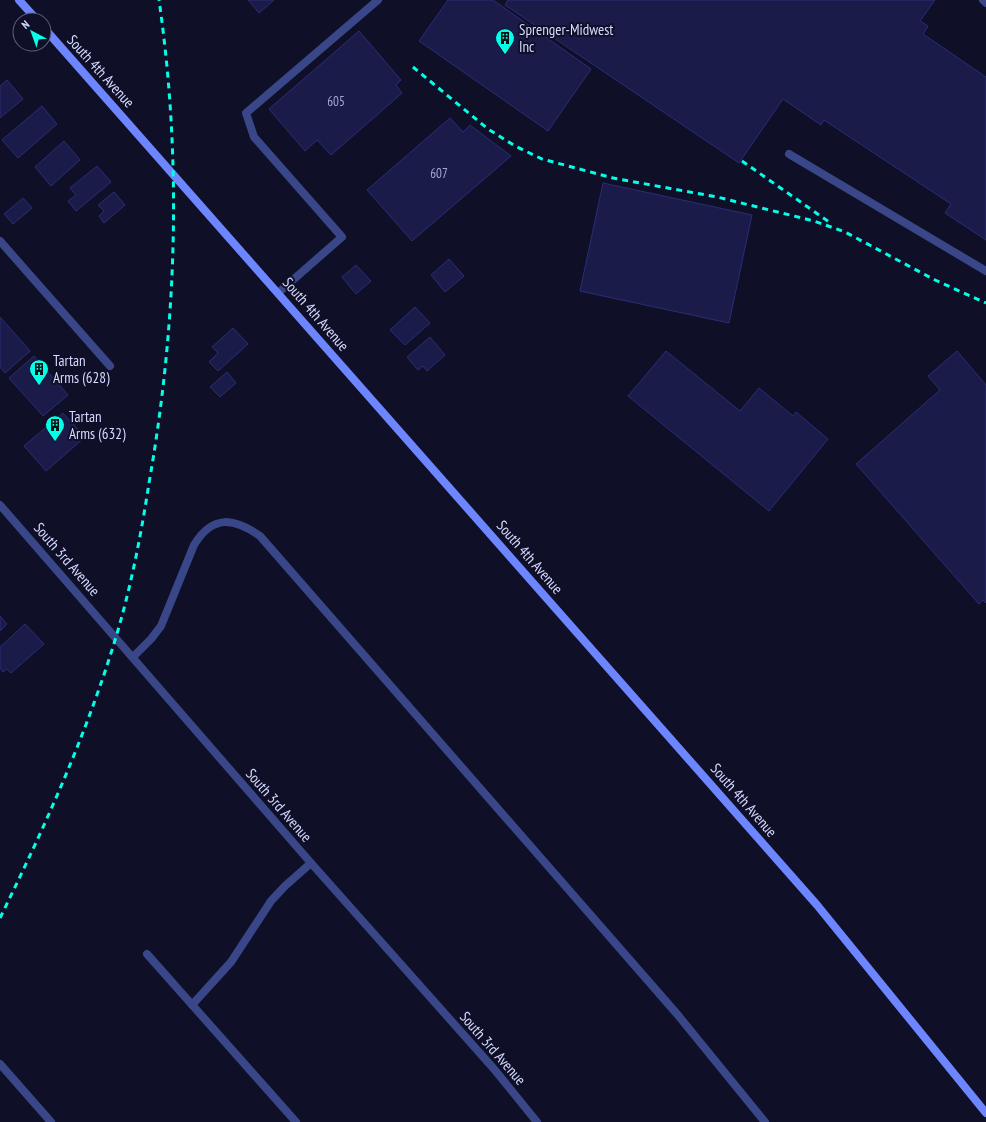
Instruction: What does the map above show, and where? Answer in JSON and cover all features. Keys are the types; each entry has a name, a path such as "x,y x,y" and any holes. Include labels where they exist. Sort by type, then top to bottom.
{"street":[{"path":"20,0 30,12"},
{"path":"278,293 342,237 254,137 246,113 378,0"},
{"name":"South 4th Avenue","path":"52,37 817,905 986,1113"},
{"path":"789,154 986,271"},
{"path":"0,242 110,366"},
{"name":"South 3rd Avenue","path":"0,505 311,863 494,1069 537,1122"},
{"path":"133,657 151,639 161,626 194,545 201,534 210,526 220,522 232,522 247,527 260,536 677,1014 765,1122"},
{"path":"192,1005 218,979 231,962 271,901 311,863"},
{"path":"147,954 296,1122"},
{"path":"0,1064 51,1122"}],"building":[{"path":"248,0 274,0 259,13"},
{"name":"Sprenger-Midwest Inc","path":"448,0 493,0 591,69 548,131 419,41"},
{"path":"508,0 935,0 920,21 928,26 923,34 986,77 986,240 945,213 951,204 824,120 821,125 783,99 739,163 505,5"},
{"path":"359,31 401,80 396,85 402,93 331,155 317,140 305,151 269,109"},
{"path":"7,80 23,99 0,118 0,86"},
{"path":"42,106 57,124 18,158 2,140"},
{"path":"450,118 463,132 470,125 511,156 412,241 367,190"},
{"path":"64,141 80,160 51,186 35,167"},
{"path":"97,166 111,182 76,211 68,201 76,195 70,188"},
{"path":"603,183 752,215 729,323 580,291"},
{"path":"114,192 125,205 104,223 99,216 104,211 98,205"},
{"path":"23,198 32,208 13,224 4,214"},
{"path":"449,259 464,276 445,292 431,275"},
{"path":"356,265 371,281 356,294 342,277"},
{"path":"415,307 430,323 405,345 390,330"},
{"path":"0,317 30,351 5,373 0,367"},
{"path":"233,328 248,344 218,371 209,362 218,353 212,347"},
{"path":"430,337 445,355 427,371 423,366 418,370 407,357"},
{"path":"666,351 740,411 759,388 793,416 796,412 828,439 769,511 628,396"},
{"path":"957,351 986,385 986,603 983,600 979,604 856,464 940,390 928,376"},
{"name":"Tartan Arms (628)","path":"34,356 68,395 43,416 9,378"},
{"path":"227,372 236,383 220,397 210,387"},
{"name":"Tartan Arms (632)","path":"63,413 85,437 46,471 24,446"},
{"path":"0,616 7,624 0,631"},
{"path":"25,624 44,644 11,673 7,669 3,672 0,668 0,647"}],"railway":[{"path":"0,918 49,815 92,710 116,637 131,580 143,522 166,363 171,302 173,242 171,121 159,0"},
{"path":"413,67 488,129 515,146 542,159 613,178 717,197 814,221 845,232 935,280 986,303"},
{"path":"742,161 832,224"}],"place":[{"name":"Sprenger-Midwest Inc","path":"505,55"},
{"name":"Tartan Arms (628)","path":"39,386"},
{"name":"Tartan Arms (632)","path":"55,442"}]}
